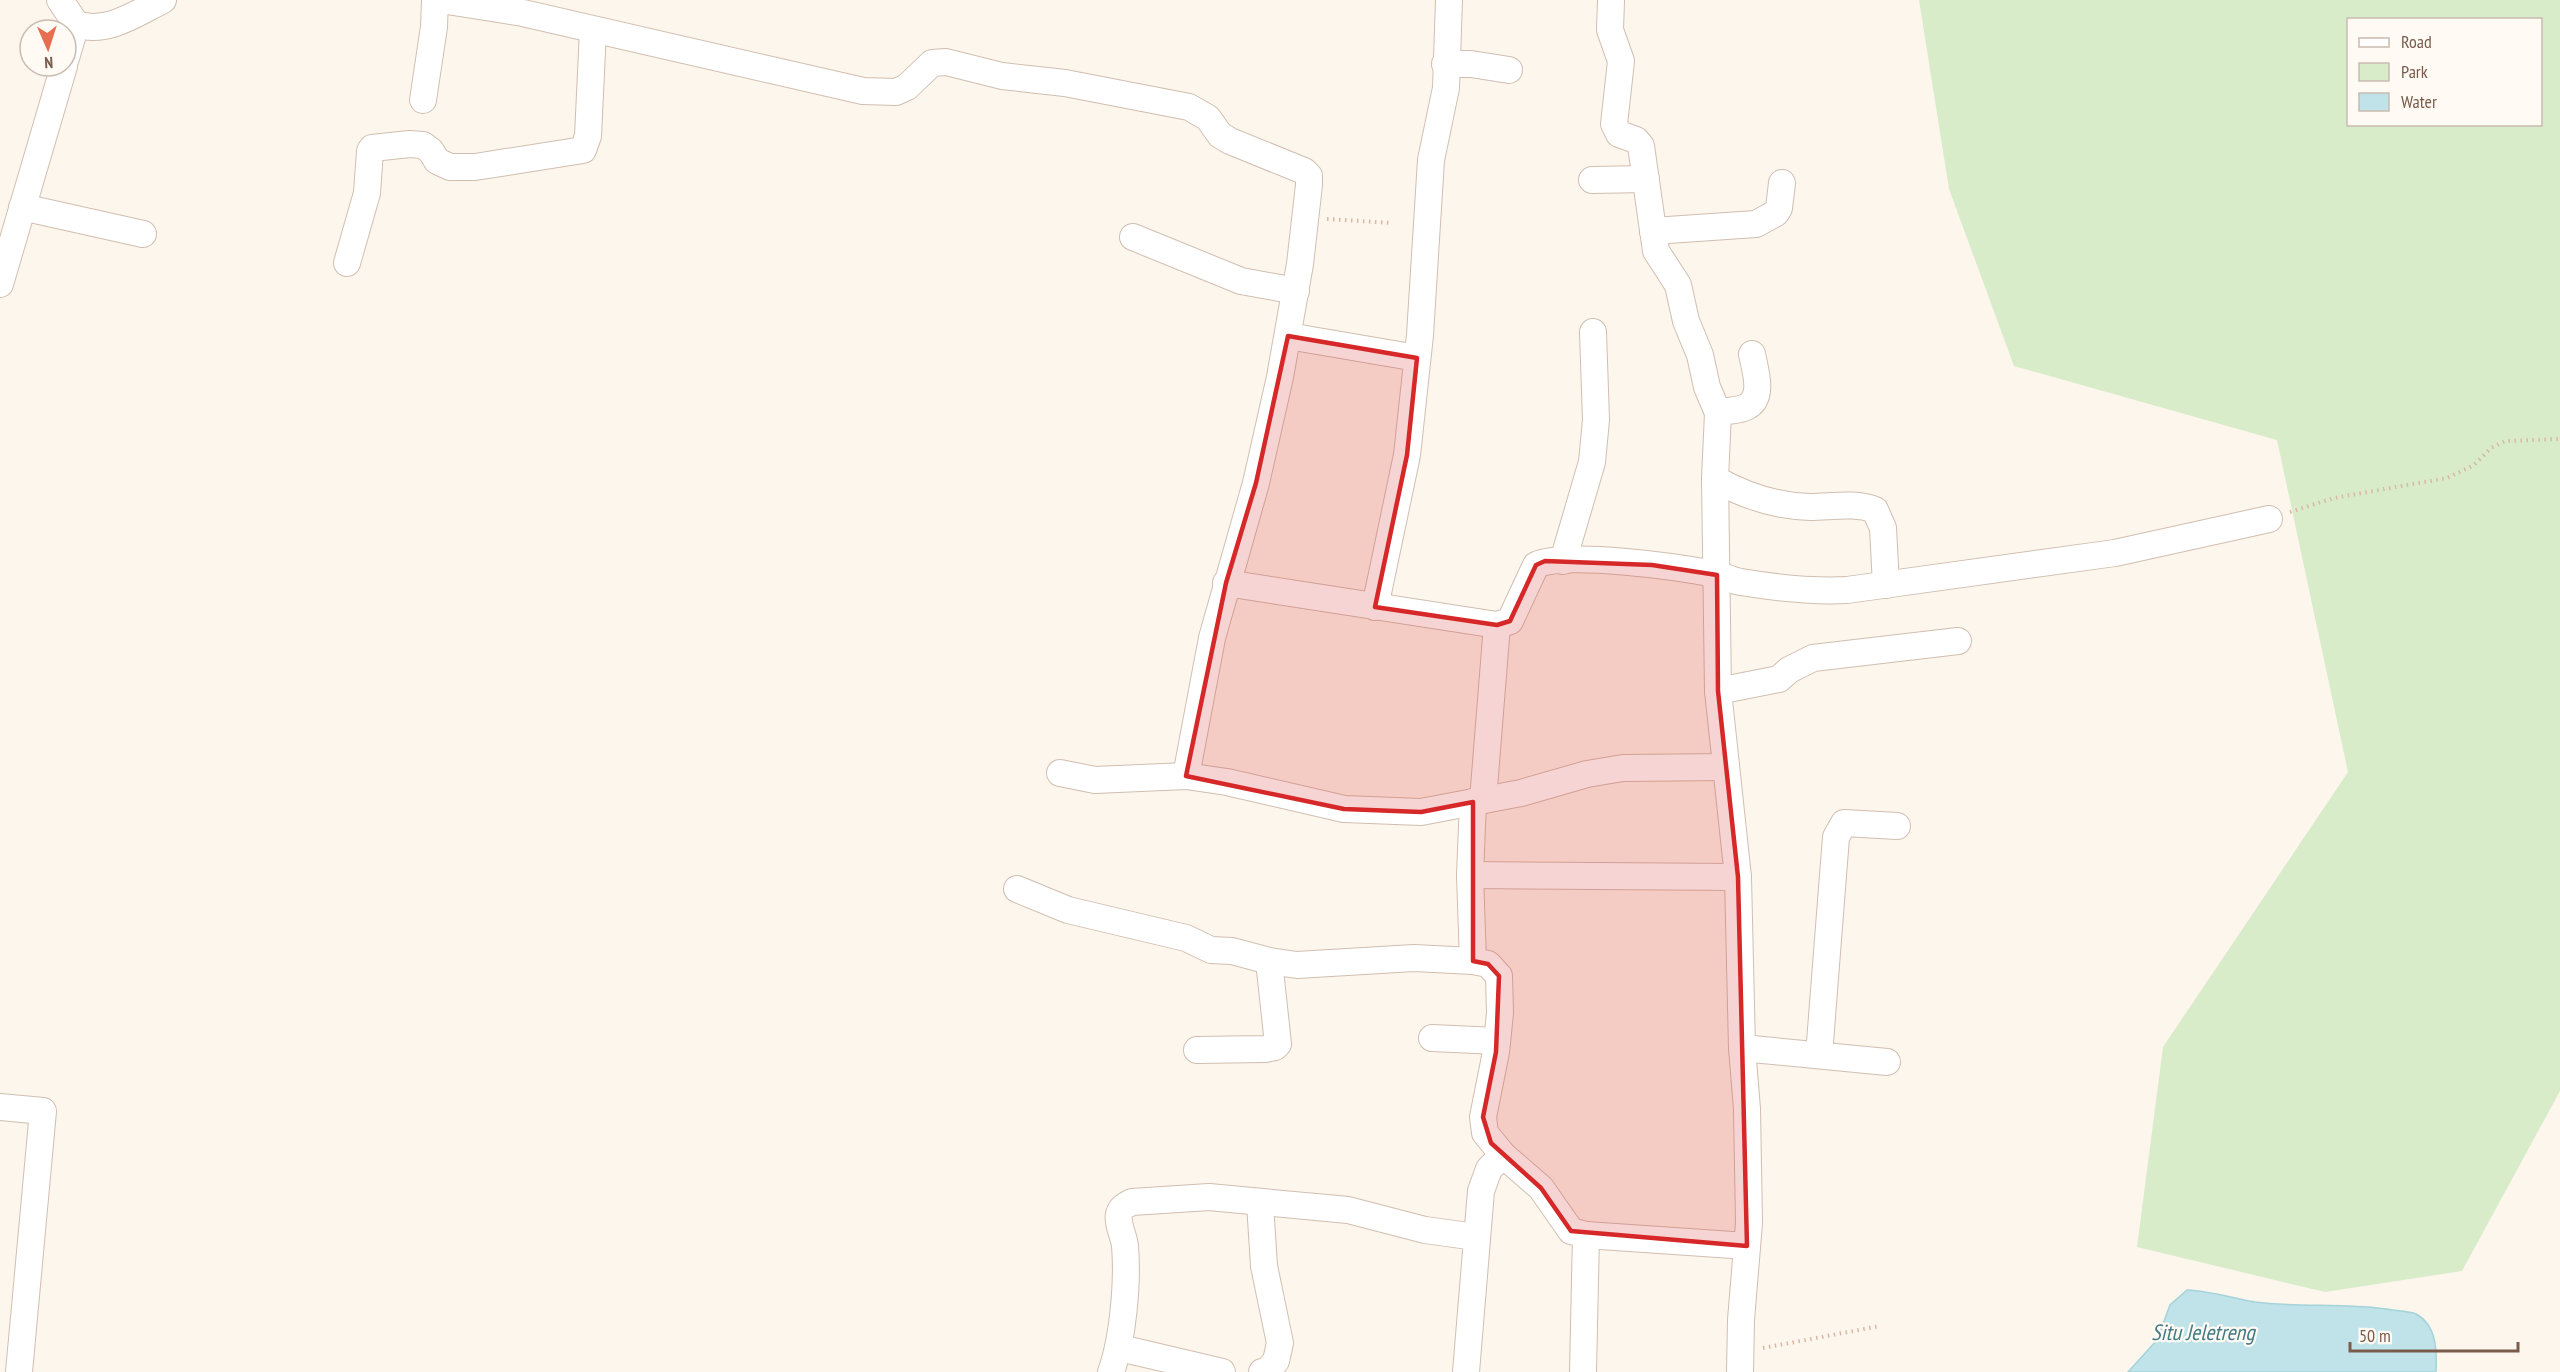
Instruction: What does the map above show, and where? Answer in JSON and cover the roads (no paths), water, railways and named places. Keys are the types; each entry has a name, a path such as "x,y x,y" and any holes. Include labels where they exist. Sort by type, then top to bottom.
{"street":[{"path":"66,7 91,28 105,26 164,0"},
{"path":"423,100 434,27 435,0"},
{"path":"441,0 524,13 863,91 896,92 907,87 926,67 940,62 1002,76 1065,83 1189,107 1208,118 1220,135 1230,141 1296,166 1309,176 1296,291 1288,336 1256,483 1226,583 1210,649 1186,776"},
{"path":"1375,607 1407,455 1417,358 1431,160 1446,88 1445,64 1449,0"},
{"path":"1611,0 1610,30 1621,61 1614,124 1619,134 1636,140 1641,146 1656,251 1678,285 1686,321 1700,354 1707,387 1718,414 1715,479 1718,691 1738,877 1742,1048 1748,1132 1747,1246 1740,1362"},
{"path":"347,263 367,193 372,148 411,144 423,146 431,151 437,161 450,167 475,166 583,150 588,136 593,30"},
{"path":"1445,64 1509,70"},
{"path":"0,284 60,78"},
{"path":"1592,180 1646,179"},
{"path":"1653,231 1756,224 1768,218 1779,208 1782,183"},
{"path":"22,207 143,234"},
{"path":"1133,237 1241,281 1296,291"},
{"path":"1563,561 1592,462 1596,420 1593,332"},
{"path":"1288,336 1417,358"},
{"path":"1718,414 1746,407 1754,400 1758,391 1752,354"},
{"path":"1715,479 1734,490 1766,500 1807,507 1862,506 1875,510 1883,528 1886,585"},
{"path":"1226,583 1258,586 1375,607 1497,625 1510,621 1515,615 1536,566 1545,561 1602,561 1652,565 1718,574 1737,582 1817,591 1886,585 2115,553 2269,519"},
{"path":"1473,961 1470,875 1497,625"},
{"path":"1718,691 1779,679 1789,670 1813,658 1958,641"},
{"path":"1060,773 1095,780 1186,776 1227,782 1344,810 1421,812 1623,768 1726,767"},
{"path":"1819,1055 1836,837 1844,823 1897,825"},
{"path":"1470,875 1738,877"},
{"path":"1017,889 1068,910 1186,938 1211,950 1232,951 1269,961 1297,965 1414,958 1488,964 1499,976 1500,1013 1483,1126 1491,1143 1540,1188 1571,1231 1586,1235 1747,1246"},
{"path":"1197,1050 1265,1049 1278,1044 1269,961"},
{"path":"1432,1038 1497,1041"},
{"path":"1742,1048 1887,1062"},
{"path":"0,1107 43,1111 19,1372"},
{"path":"1466,1372 1481,1191 1489,1169 1503,1155"},
{"path":"1111,1372 1120,1348 1125,1246 1119,1214 1123,1206 1132,1202 1209,1197 1348,1210 1425,1230 1476,1237"},
{"path":"1260,1203 1264,1266 1280,1343 1276,1361 1267,1371 1262,1372"},
{"path":"1583,1372 1586,1235"},
{"path":"1120,1348 1222,1372"}],"water":[{"name":"Situ Jeletreng","path":"2187,1290 2255,1302 2359,1306 2414,1313 2423,1319 2432,1332 2436,1348 2436,1372 2128,1372 2157,1340 2170,1305"}]}
